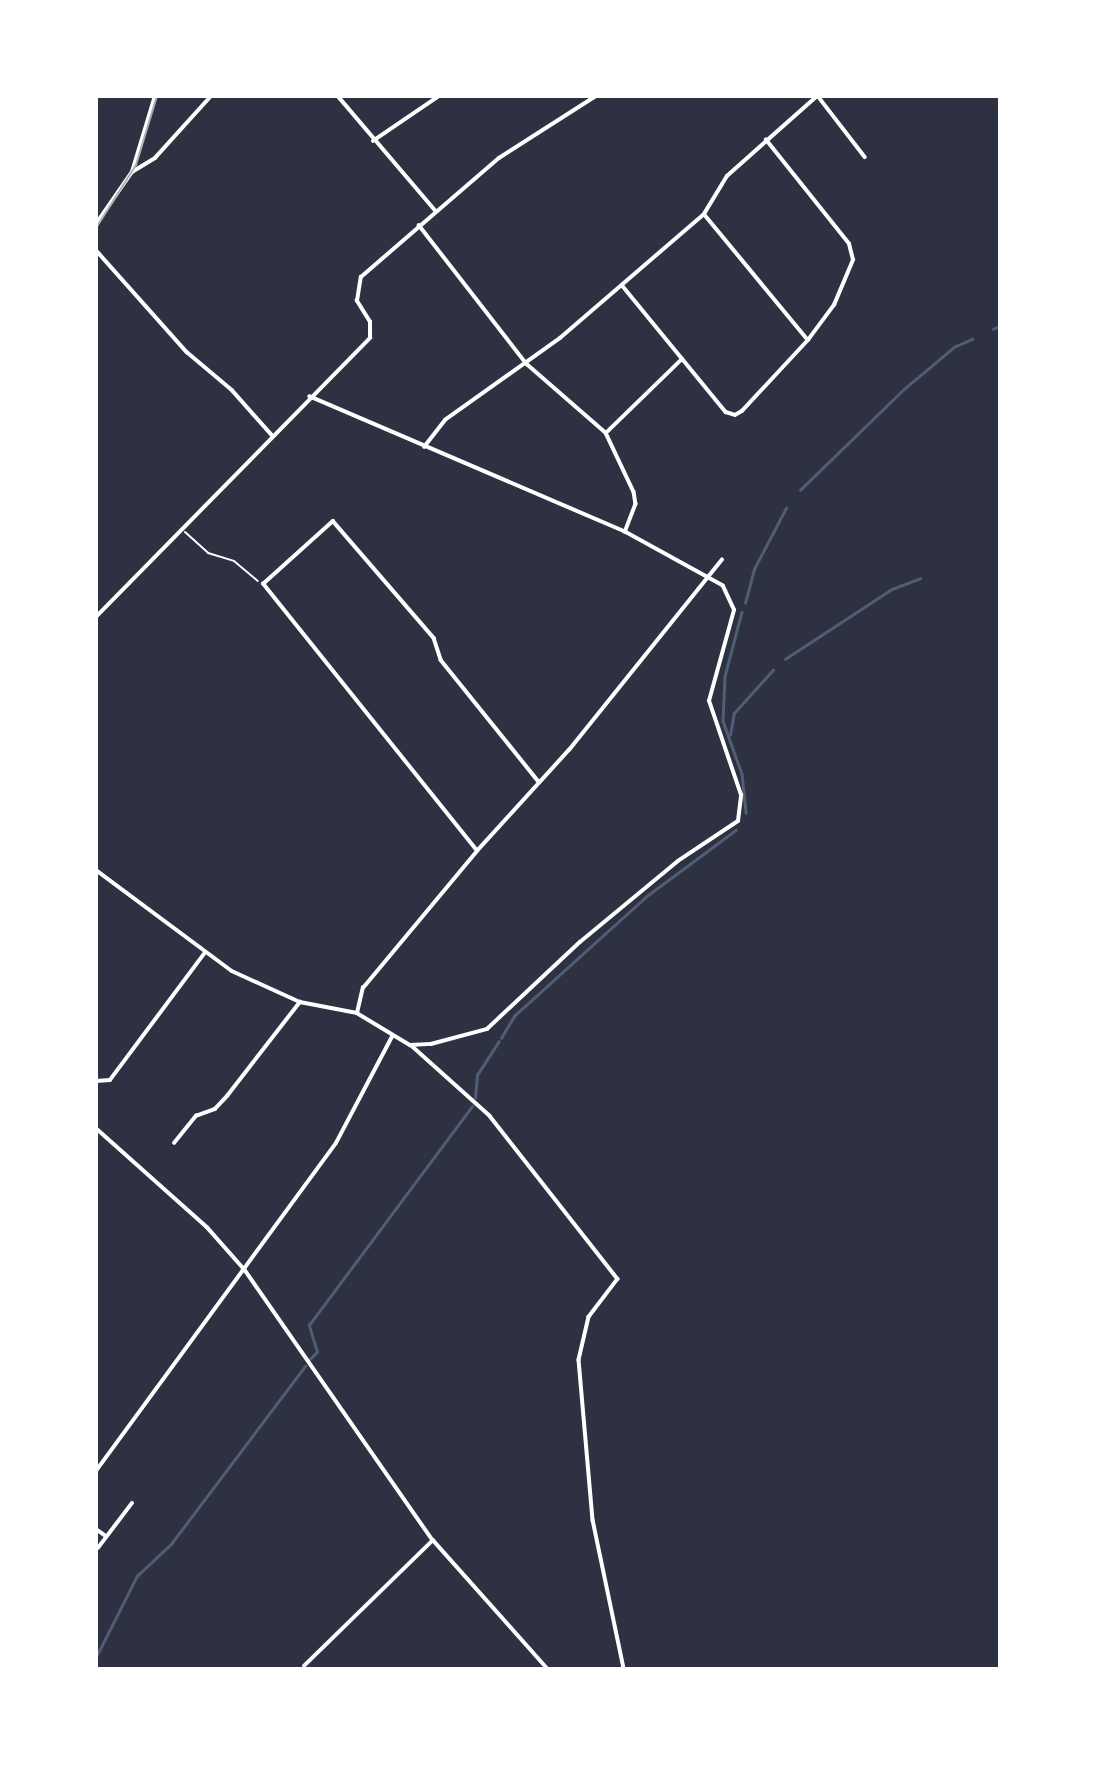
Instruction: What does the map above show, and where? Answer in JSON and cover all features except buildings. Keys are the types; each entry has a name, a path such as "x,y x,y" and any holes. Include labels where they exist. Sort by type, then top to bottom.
{"street":[{"path":"96,224 132,172 155,96"},
{"path":"132,172 155,158 211,96"},
{"path":"338,96 373,141 435,210"},
{"path":"373,141 439,96"},
{"path":"96,617 370,338 370,323 357,301 361,277 435,210 499,158 596,96"},
{"path":"424,447 445,420 527,364 704,214 727,176 818,96 865,157"},
{"path":"622,285 726,412 735,415 808,340 834,305 853,260 849,244 766,140"},
{"path":"704,214 808,340"},
{"path":"419,225 527,364 606,433 634,492 636,503 625,532"},
{"path":"96,250 187,352 232,390 272,435"},
{"path":"606,433 682,359"},
{"path":"310,397 625,532 723,586 734,610 709,701 741,795 738,821 678,862 580,942 487,1029 452,1041 410,1045"},
{"path":"477,851 263,584 333,521 434,638 440,660 539,782"},
{"path":"357,1013 363,988 477,851 569,750 722,560"},
{"path":"96,870 204,954 300,1002 357,1013 392,1037 410,1045 490,1116 588,1245 615,1272 616,1284 589,1317 579,1360 593,1520 624,1669"},
{"path":"96,1081 106,1082 116,1074 204,954"},
{"path":"174,1143 196,1116 215,1109 300,1002"},
{"path":"97,1469 336,1143 392,1037"},
{"path":"96,1128 207,1227 245,1270 433,1540 548,1669"},
{"path":"98,1548 132,1503"},
{"path":"96,1529 106,1537"},
{"path":"304,1667 433,1540"}],"path":[{"path":"182,529 208,553 234,561 263,584"}],"waterway":[{"path":"993,329 1000,326"},
{"path":"800,490 904,389 954,347 972,339"},
{"path":"745,603 754,569 786,508"},
{"path":"785,659 892,589 920,578"},
{"path":"742,612 725,677 723,721 742,774 746,813"},
{"path":"730,735 734,713 773,670"},
{"path":"501,1038 514,1016 648,895 736,830"},
{"path":"475,1098 477,1075 499,1041"},
{"path":"310,1359 317,1352 309,1325 472,1106"},
{"path":"96,1657 137,1576 171,1544 305,1366"}],"tram line":[{"path":"96,228 136,165 157,96"}]}
